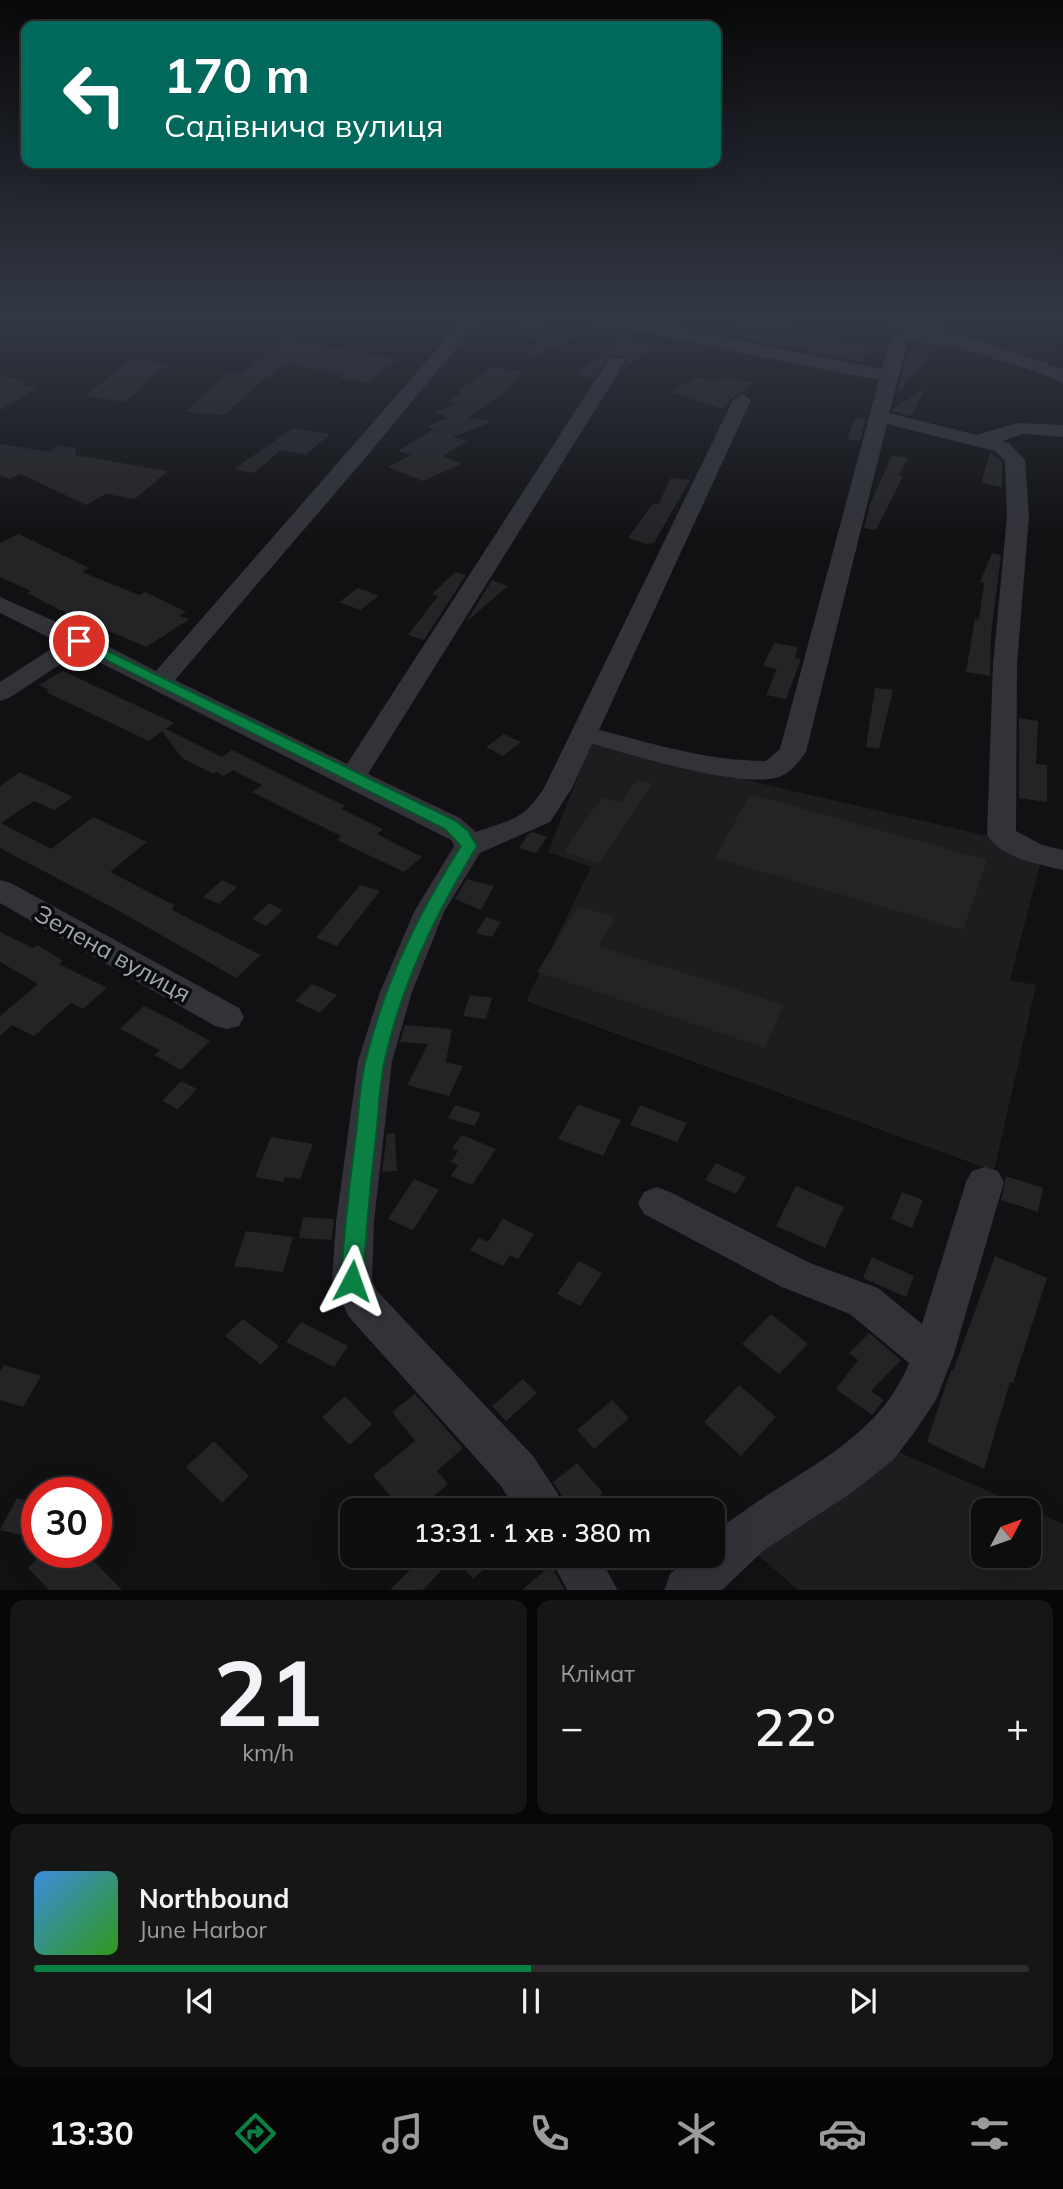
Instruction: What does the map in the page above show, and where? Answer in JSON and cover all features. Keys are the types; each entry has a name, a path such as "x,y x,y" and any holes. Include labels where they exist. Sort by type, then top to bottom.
{"street":[{"path":"160,681 411,391"},
{"path":"353,776 598,391"},
{"path":"585,734 701,763 748,771 773,770 793,751 885,391"},
{"path":"534,1498 517,1471 363,1304 352,1281 355,1222 375,1061 396,992 416,940 429,912 469,846 523,827 540,816 585,734 742,400"},
{"path":"878,416 979,440 1010,452 1015,460 1018,516 1005,664 1001,835 1033,853 1063,859"},
{"path":"979,440 994,439 1006,432 1021,429 1063,432"},
{"path":"0,604 450,825 463,835 469,846"},
{"path":"0,693 79,641"},
{"name":"Зелена вулиця","path":"0,890 227,1017"},
{"path":"688,1590 747,1535 838,1476 878,1445 921,1386 985,1182"},
{"path":"657,1203 796,1275 864,1301 932,1357"},
{"path":"580,1568 594,1590"}],"shaded area":[{"path":"591,744 1044,849 1010,980 1036,985 994,1171 526,1001 591,867 548,852"},
{"path":"892,1449 1004,1498 971,1498 971,1568 1041,1568 1041,1514 1063,1524 1063,1590 798,1590 749,1547"}],"building":[{"path":"0,391 32,391 0,410"},
{"path":"91,391 138,391 124,402 85,396"},
{"path":"208,391 250,391 225,415 186,412"},
{"path":"458,391 506,391 468,417 492,422 452,437 467,441 443,456 461,464 423,481 388,467 411,455 398,451 427,433 433,430 444,434 427,426 448,418 436,412 457,404 448,401 462,392"},
{"path":"671,391 742,391 722,409"},
{"path":"923,391 911,416 892,411"},
{"path":"860,417 866,419 860,441 847,439 854,421"},
{"path":"293,428 330,434 306,455 281,450 254,473 234,469"},
{"path":"0,444 50,452 58,445 76,448 75,455 168,471 135,499 106,494 86,505 21,474 10,479 0,475"},
{"path":"990,452 1002,462 1002,487 981,483"},
{"path":"892,455 908,458 899,475 903,476 876,530 864,528 870,504"},
{"path":"671,478 690,480 654,543 647,544 628,538 653,503 658,505"},
{"path":"19,534 89,568 82,572 139,595 145,592 186,612 179,616 190,619 146,647 58,609 27,593 31,591 0,577 0,543"},
{"path":"992,553 1001,555 991,635 990,676 966,672 975,619 979,620 984,583 980,582"},
{"path":"455,572 466,575 424,640 408,635 438,596 432,594"},
{"path":"492,580 508,586 466,622"},
{"path":"358,588 379,596 360,610 339,602"},
{"path":"774,643 798,647 795,658 801,659 786,699 766,695 777,669 763,666"},
{"path":"63,671 174,723 166,729 222,757 232,750 345,806 341,809 383,829 377,834 422,857 404,872 337,840 341,836 252,792 262,785 233,770 224,776 216,772 213,774 182,758 162,731 149,741 46,692 49,690 39,685"},
{"path":"875,688 893,690 879,749 866,747"},
{"path":"1019,718 1038,721 1036,764 1047,765 1047,802 1019,798"},
{"path":"504,734 521,742 503,756 486,747"},
{"path":"20,772 73,797 54,810 34,801 1,823 51,849 93,817 147,842 110,872 174,905 172,910 261,955 236,978 121,912 0,848 0,786"},
{"path":"637,779 652,784 599,863 564,852 602,797 621,803"},
{"path":"750,794 987,860 963,930 715,858"},
{"path":"533,832 547,837 536,853 519,848 528,834"},
{"path":"467,879 494,886 481,910 455,899"},
{"path":"222,880 237,887 219,904 203,897"},
{"path":"360,885 380,891 337,946 316,938"},
{"path":"269,903 283,910 266,926 252,919"},
{"path":"578,906 615,917 599,946 784,1005 765,1048 537,972"},
{"path":"486,917 501,922 492,937 476,933"},
{"path":"0,932 33,948 37,945 63,961 59,964 107,988 83,1009 71,1003 34,1036 12,1025 0,1036 0,1016 38,984 0,962"},
{"path":"312,984 337,995 320,1013 295,1001"},
{"path":"470,995 492,998 486,1019 463,1016"},
{"path":"144,1006 210,1041 181,1070 154,1055 160,1050 120,1029"},
{"path":"405,1025 452,1029 446,1062 463,1066 449,1096 407,1085 428,1044 400,1042"},
{"path":"181,1081 197,1089 178,1109 162,1101"},
{"path":"578,1104 621,1120 603,1156 558,1139"},
{"path":"455,1105 481,1113 474,1126 448,1118"},
{"path":"640,1105 687,1123 677,1142 630,1125"},
{"path":"395,1133 397,1171 382,1172 387,1134"},
{"path":"462,1135 496,1149 472,1185 451,1176 458,1165 451,1162 458,1151 452,1148"},
{"path":"271,1137 313,1144 300,1179 285,1177 283,1182 255,1177"},
{"path":"716,1163 746,1177 736,1194 705,1180"},
{"path":"1006,1176 1043,1188 1038,1212 1001,1200"},
{"path":"414,1179 439,1190 413,1230 388,1219"},
{"path":"796,1186 844,1207 825,1248 776,1226"},
{"path":"902,1192 923,1200 912,1228 891,1219"},
{"path":"303,1217 334,1219 332,1240 299,1238"},
{"path":"503,1219 534,1234 518,1259 510,1255 503,1266 470,1250 479,1238 488,1242"},
{"path":"246,1231 293,1237 283,1272 234,1266"},
{"path":"995,1256 1047,1278 1013,1383 1010,1382 984,1469 927,1442 951,1370 953,1371"},
{"path":"872,1257 914,1276 906,1297 863,1278"},
{"path":"579,1261 602,1273 580,1306 557,1294"},
{"path":"771,1314 808,1344 779,1374 742,1344"},
{"path":"243,1319 279,1346 261,1365 225,1336"},
{"path":"301,1322 348,1346 334,1367 286,1342"},
{"path":"869,1333 901,1360 871,1391 884,1400 872,1415 836,1389 858,1360 849,1353"},
{"path":"4,1365 41,1376 23,1407 0,1400 0,1372"},
{"path":"523,1379 537,1393 506,1421 492,1406"},
{"path":"739,1385 776,1417 741,1456 704,1422"},
{"path":"415,1394 463,1448 437,1471 448,1484 431,1498 392,1498 373,1475 415,1441 392,1412"},
{"path":"345,1396 372,1424 350,1445 322,1417"},
{"path":"612,1400 629,1418 594,1449 577,1430"},
{"path":"214,1441 249,1476 222,1503 186,1467"},
{"path":"577,1463 603,1493 597,1498 563,1498 553,1482"},
{"path":"17,1498 21,1499 20,1535 0,1530"},
{"path":"28,1568 101,1568 122,1590 49,1590"},
{"path":"412,1568 444,1568 423,1590 390,1590"},
{"path":"464,1568 485,1568 473,1579"},
{"path":"548,1568 553,1568 564,1590 522,1590"}],"route":[{"path":"79,641 450,825 463,835 469,846 429,912 416,940 396,992 375,1061 355,1222 352,1281"}]}
